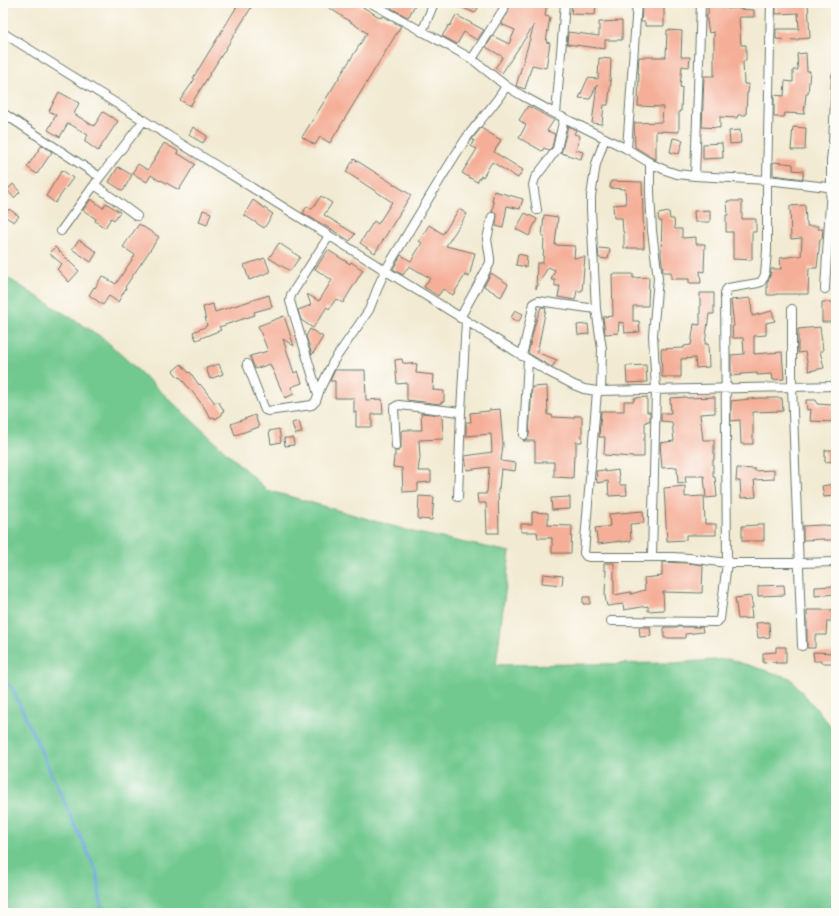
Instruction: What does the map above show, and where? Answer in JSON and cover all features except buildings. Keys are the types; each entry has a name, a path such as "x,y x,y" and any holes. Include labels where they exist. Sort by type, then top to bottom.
{"street":[{"path":"371,3 472,59 506,86 556,114 627,149 650,163 677,174 767,180 834,187"},
{"path":"422,32 434,3"},
{"path":"472,59 503,10 505,3"},
{"path":"556,114 565,3"},
{"path":"627,149 637,3"},
{"path":"696,176 701,3"},
{"path":"611,621 717,622 720,619 727,563 725,293 728,288 761,282 765,275 771,3"},
{"path":"3,33 562,380 584,389 599,391 836,386"},
{"path":"825,289 834,187 831,160 836,76"},
{"path":"247,364 265,410 268,411 312,406 316,401 333,362 369,310 385,271 466,139 496,103 506,86"},
{"path":"3,113 100,177"},
{"path":"538,210 533,181 557,148 564,118"},
{"path":"61,231 144,120"},
{"path":"605,138 596,164 591,196 596,309 602,349 584,553 589,557 689,558 727,563 836,562"},
{"path":"650,163 652,231 658,278 654,335 656,390 652,557"},
{"path":"95,185 137,216"},
{"path":"458,497 463,319 490,263 487,239 492,217"},
{"path":"318,394 290,301 291,295 329,236"},
{"path":"524,435 525,357 534,302 538,301 596,309"},
{"path":"792,309 792,387 802,646"},
{"path":"396,446 394,408 396,406 399,405 461,412"}],"green space":[{"path":"3,275 103,338 267,490 417,533 510,552 496,665 674,663 728,659 790,678 836,732 836,913 3,913"}],"waterway":[{"path":"3,680 12,688 97,873 102,913"}]}
